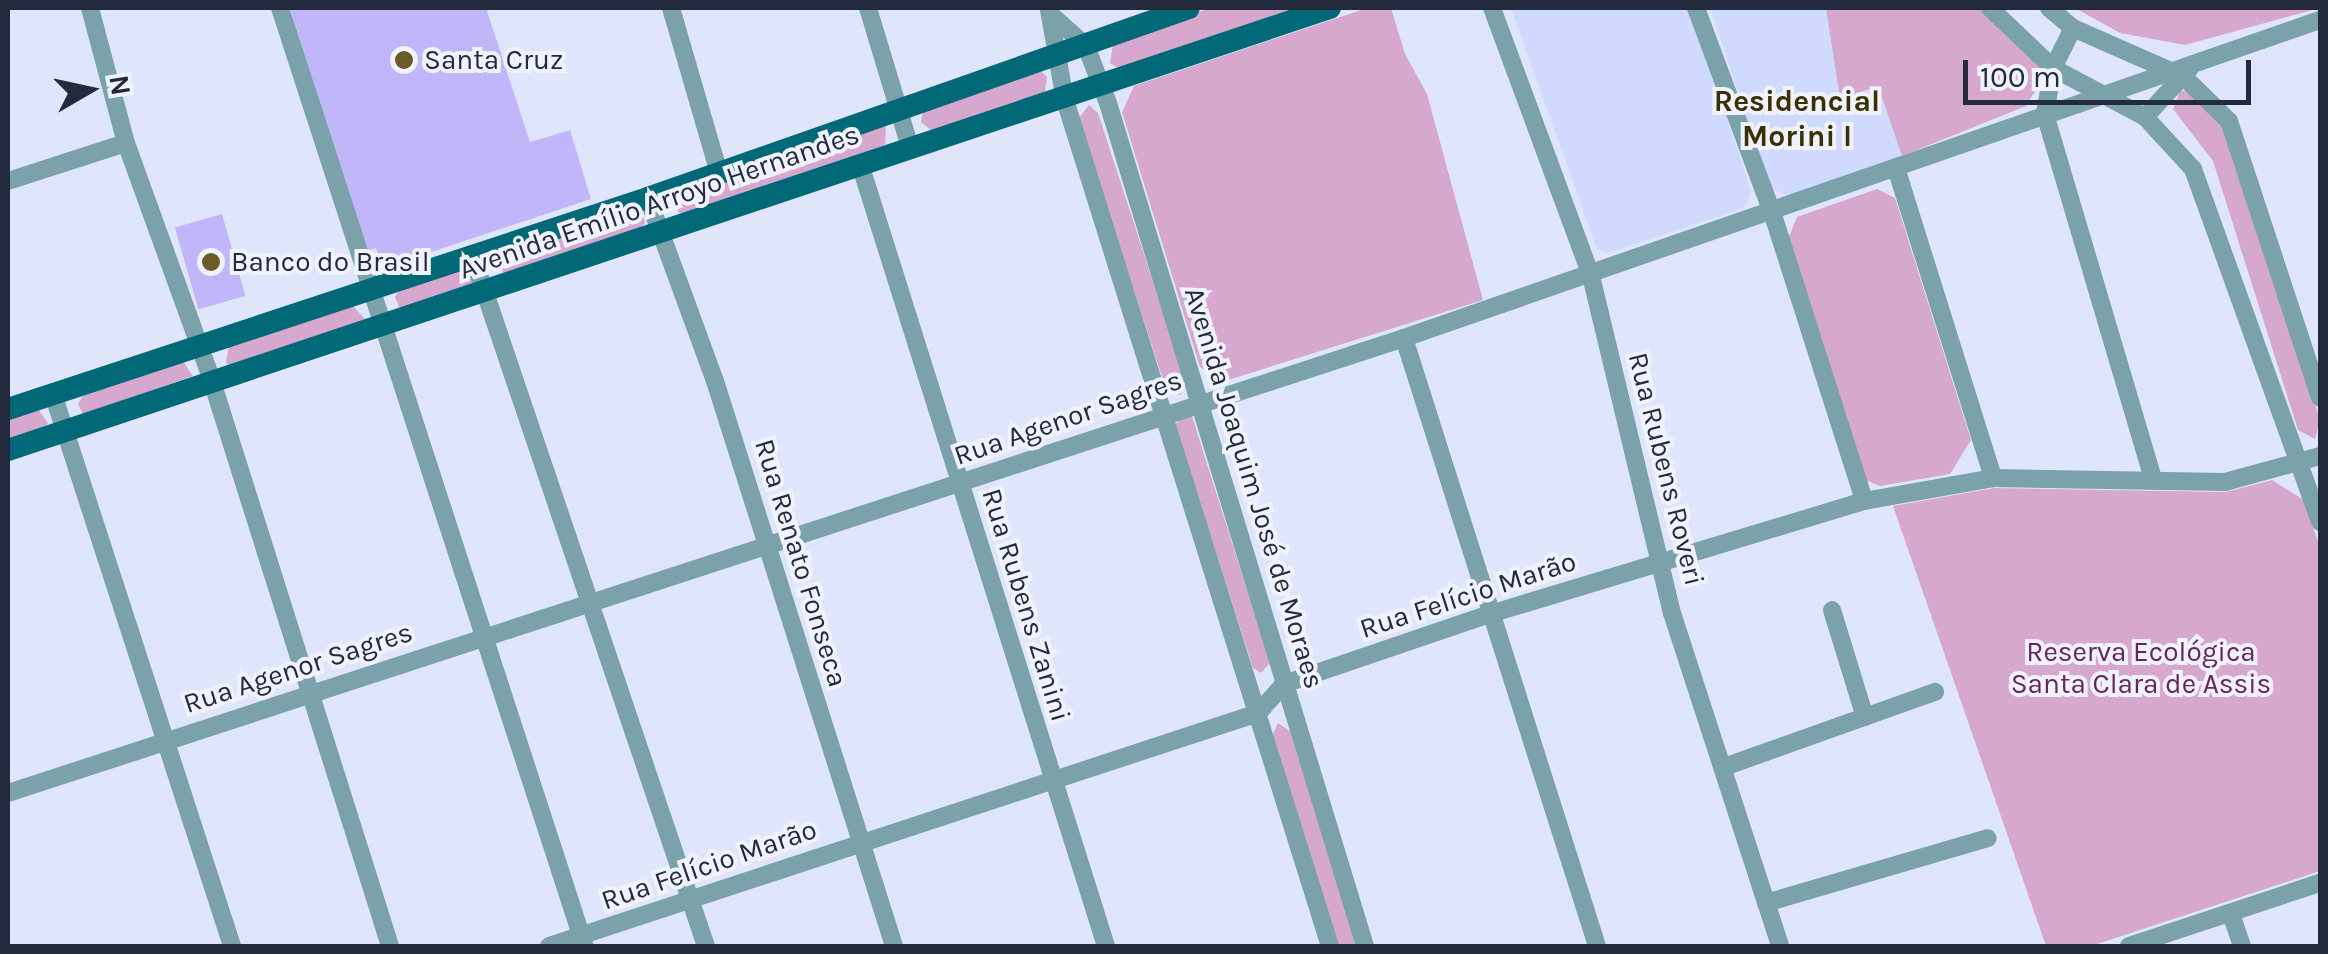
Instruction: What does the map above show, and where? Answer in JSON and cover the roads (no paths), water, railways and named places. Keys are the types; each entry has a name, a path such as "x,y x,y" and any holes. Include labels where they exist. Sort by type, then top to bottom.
{"main road":[{"name":"Avenida Emílio Arroyo Hernandes","path":"8,409 648,198 718,170 1054,58 1190,8"},
{"name":"Avenida Emílio Arroyo Hernandes","path":"8,450 486,294 910,147 1064,100 1330,8"}],"street":[{"path":"90,8 126,143 213,385 390,946"},
{"path":"280,8 369,289 487,635 583,941"},
{"path":"672,8 718,170"},
{"path":"868,8 910,147"},
{"name":"Rua Rubens Roveri","path":"1492,8 1591,276 1660,564 1780,946"},
{"path":"1696,8 1772,215 1864,500"},
{"path":"1990,8 2054,68 2145,117 2193,170 2320,522"},
{"path":"2049,8 2073,28 2176,72 2229,121 2242,150 2320,397"},
{"path":"1049,11 1086,46"},
{"path":"1049,11 1064,100 1330,946"},
{"name":"Rua Agenor Sagres","path":"8,793 960,484 1163,412 1591,276 1897,171 2045,114 2176,72 2197,60 2320,20"},
{"path":"2073,28 2054,68 2045,114 2153,478"},
{"name":"Avenida Joaquim José de Moraes","path":"1086,46 1102,85 1366,946"},
{"path":"2145,117 2176,72"},
{"path":"8,181 126,143"},
{"name":"Rua Rubens Zanini","path":"860,164 1106,946"},
{"path":"1897,171 1993,478"},
{"name":"Rua Renato Fonseca","path":"648,198 767,544 894,946"},
{"path":"472,254 593,600 706,946"},
{"path":"1404,338 1597,946"},
{"path":"53,394 169,739 232,946"},
{"name":"Rua Felício Marão","path":"549,946 583,941 690,900 1258,713 1284,684 1490,614 1864,500 1993,478 2225,482 2320,456"},
{"path":"1832,610 1865,717"},
{"path":"1724,766 1934,692"},
{"path":"1766,903 1988,838"},
{"path":"2129,946 2320,884"},
{"path":"2230,914 2242,946"}],"place":[{"name":"Santa Cruz","path":"404,60"},
{"name":"Banco do Brasil","path":"211,262"}],"district":[{"name":"Residencial Morini I","path":"1797,118"}],"park label":[{"name":"Reserva Ecológica Santa Clara de Assis","path":"2141,668"}]}
